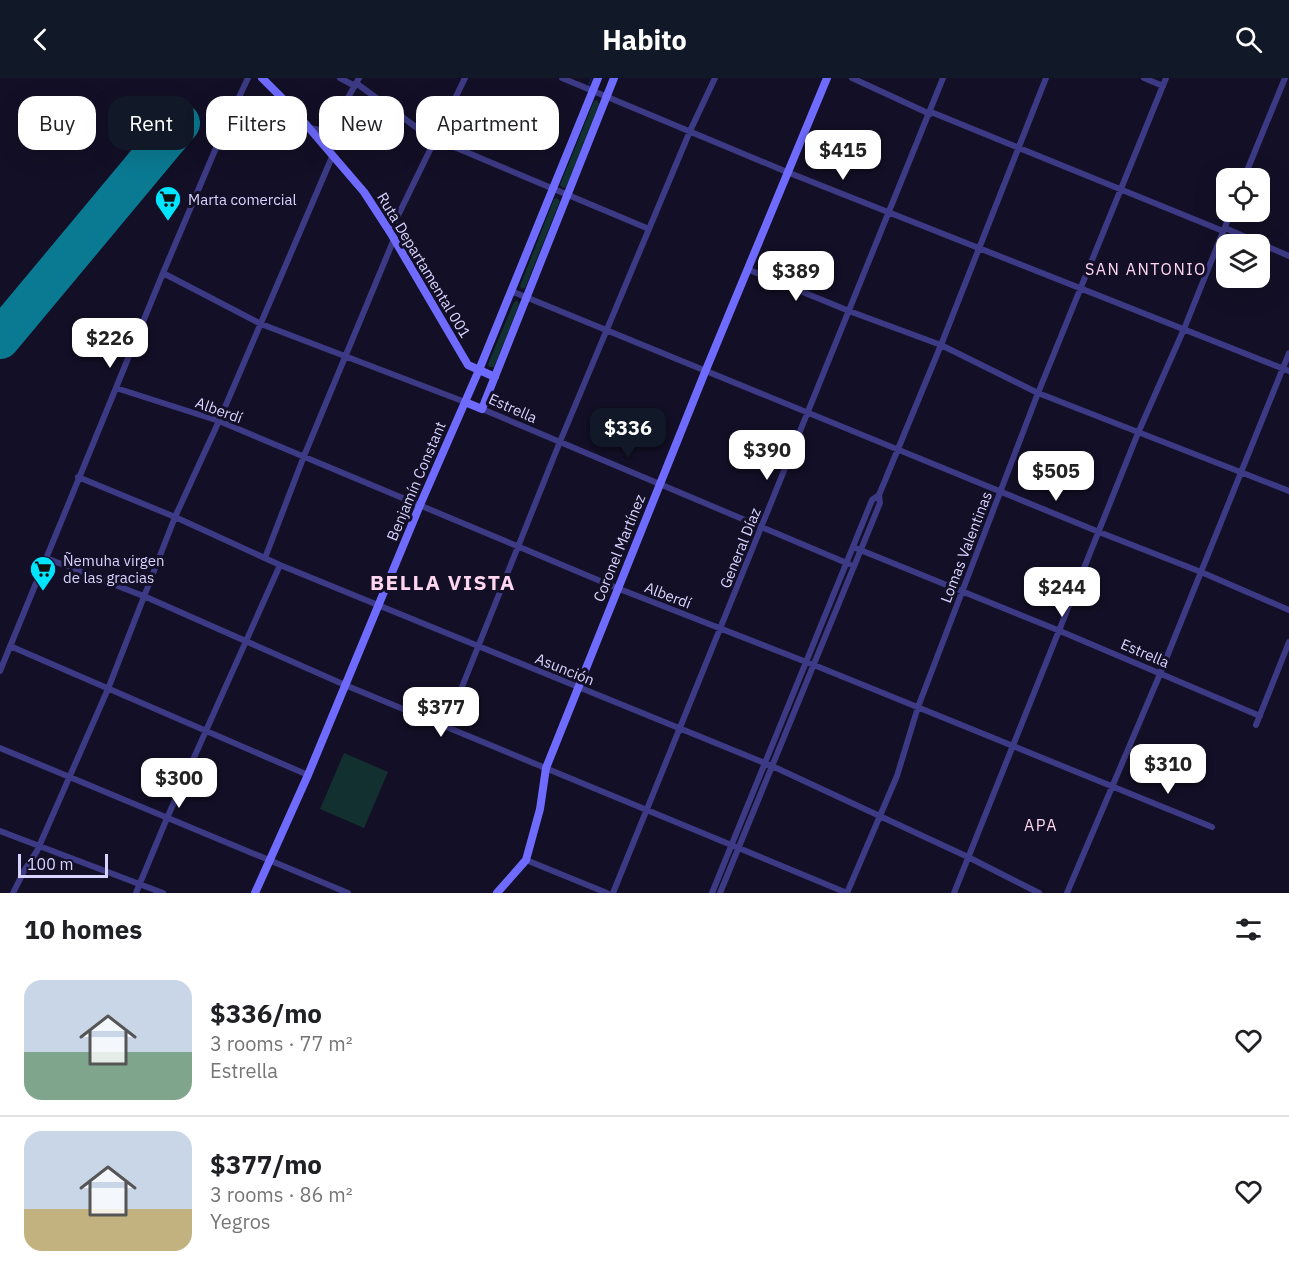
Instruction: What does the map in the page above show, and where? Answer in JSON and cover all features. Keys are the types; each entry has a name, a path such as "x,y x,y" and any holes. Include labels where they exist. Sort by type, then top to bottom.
{"street":[{"path":"0,671 163,273 248,78"},
{"name":"Ruta Departamental 001","path":"262,78 279,96"},
{"path":"340,78 357,82 416,127"},
{"path":"457,96 465,78"},
{"path":"562,78 787,172 1286,369"},
{"name":"Benjamín Constant","path":"255,893 308,775 420,505 479,370 553,190 589,89 598,78"},
{"path":"482,409 614,78"},
{"path":"446,728 559,444 690,131 715,78"},
{"name":"Coronel Martínez","path":"497,893 526,860 540,809 546,768 617,588 827,78"},
{"path":"852,78 933,113 1289,256"},
{"name":"General Díaz","path":"613,893 853,313 933,113 943,78"},
{"path":"712,893 772,766 861,550 880,503 879,495 1046,78"},
{"path":"1144,78 1163,86"},
{"name":"Lomas Valentinas","path":"847,893 897,776 918,707 1038,393 1166,78"},
{"path":"1249,168 1285,78"},
{"path":"349,96 357,82"},
{"path":"307,126 319,130"},
{"name":"Ruta Departamental 001","path":"307,126 319,140"},
{"name":"Ruta Departamental 001","path":"327,150 364,192 392,235 468,365 495,377"},
{"path":"265,558 392,235 431,150"},
{"path":"459,150 649,230"},
{"path":"13,893 39,846 108,689 146,597 175,517 219,421 332,157"},
{"path":"954,893 1138,433 1184,329 1227,222"},
{"path":"747,269 853,313 941,345 1038,393 1289,491"},
{"name":"Estrella","path":"163,273 261,324 465,402 559,444 854,566"},
{"path":"511,291 1289,610"},
{"path":"1067,893 1114,786 1241,472 1286,369 1289,353"},
{"name":"Alberdí","path":"116,388 219,421 617,588 814,664 1212,827"},
{"name":"Asunción","path":"78,477 378,606 772,766 968,857 1039,893"},
{"path":"720,893 765,763 872,500 879,495"},
{"name":"Estrella","path":"853,547 1060,631 1260,716"},
{"path":"46,558 146,597 446,728 847,893"},
{"path":"136,893 280,565"},
{"path":"1256,725 1289,642"},
{"path":"10,646 308,775"},
{"path":"0,748 348,893"},
{"path":"0,831 163,893"},
{"path":"526,860 607,893"}],"green space":[{"path":"597,100 599,104 566,187 563,188 560,185 594,101"},
{"path":"557,198 560,201 525,288 521,289 520,286 554,199"},
{"path":"517,300 519,304 494,367 489,367 488,364 514,302"},
{"path":"344,753 388,772 364,828 320,809"}],"waterway":[{"path":"588,87 591,78"}],"runway":[{"path":"0,339 158,150"}],"place":[{"name":"Marta comercial","path":"168,222"},
{"name":"Ñemuha virgen de las gracias","path":"43,592"}],"district":[{"name":"SAN ANTONIO","path":"1146,269"},
{"name":"BELLA VISTA","path":"443,582"},
{"name":"APA","path":"1041,825"}]}
